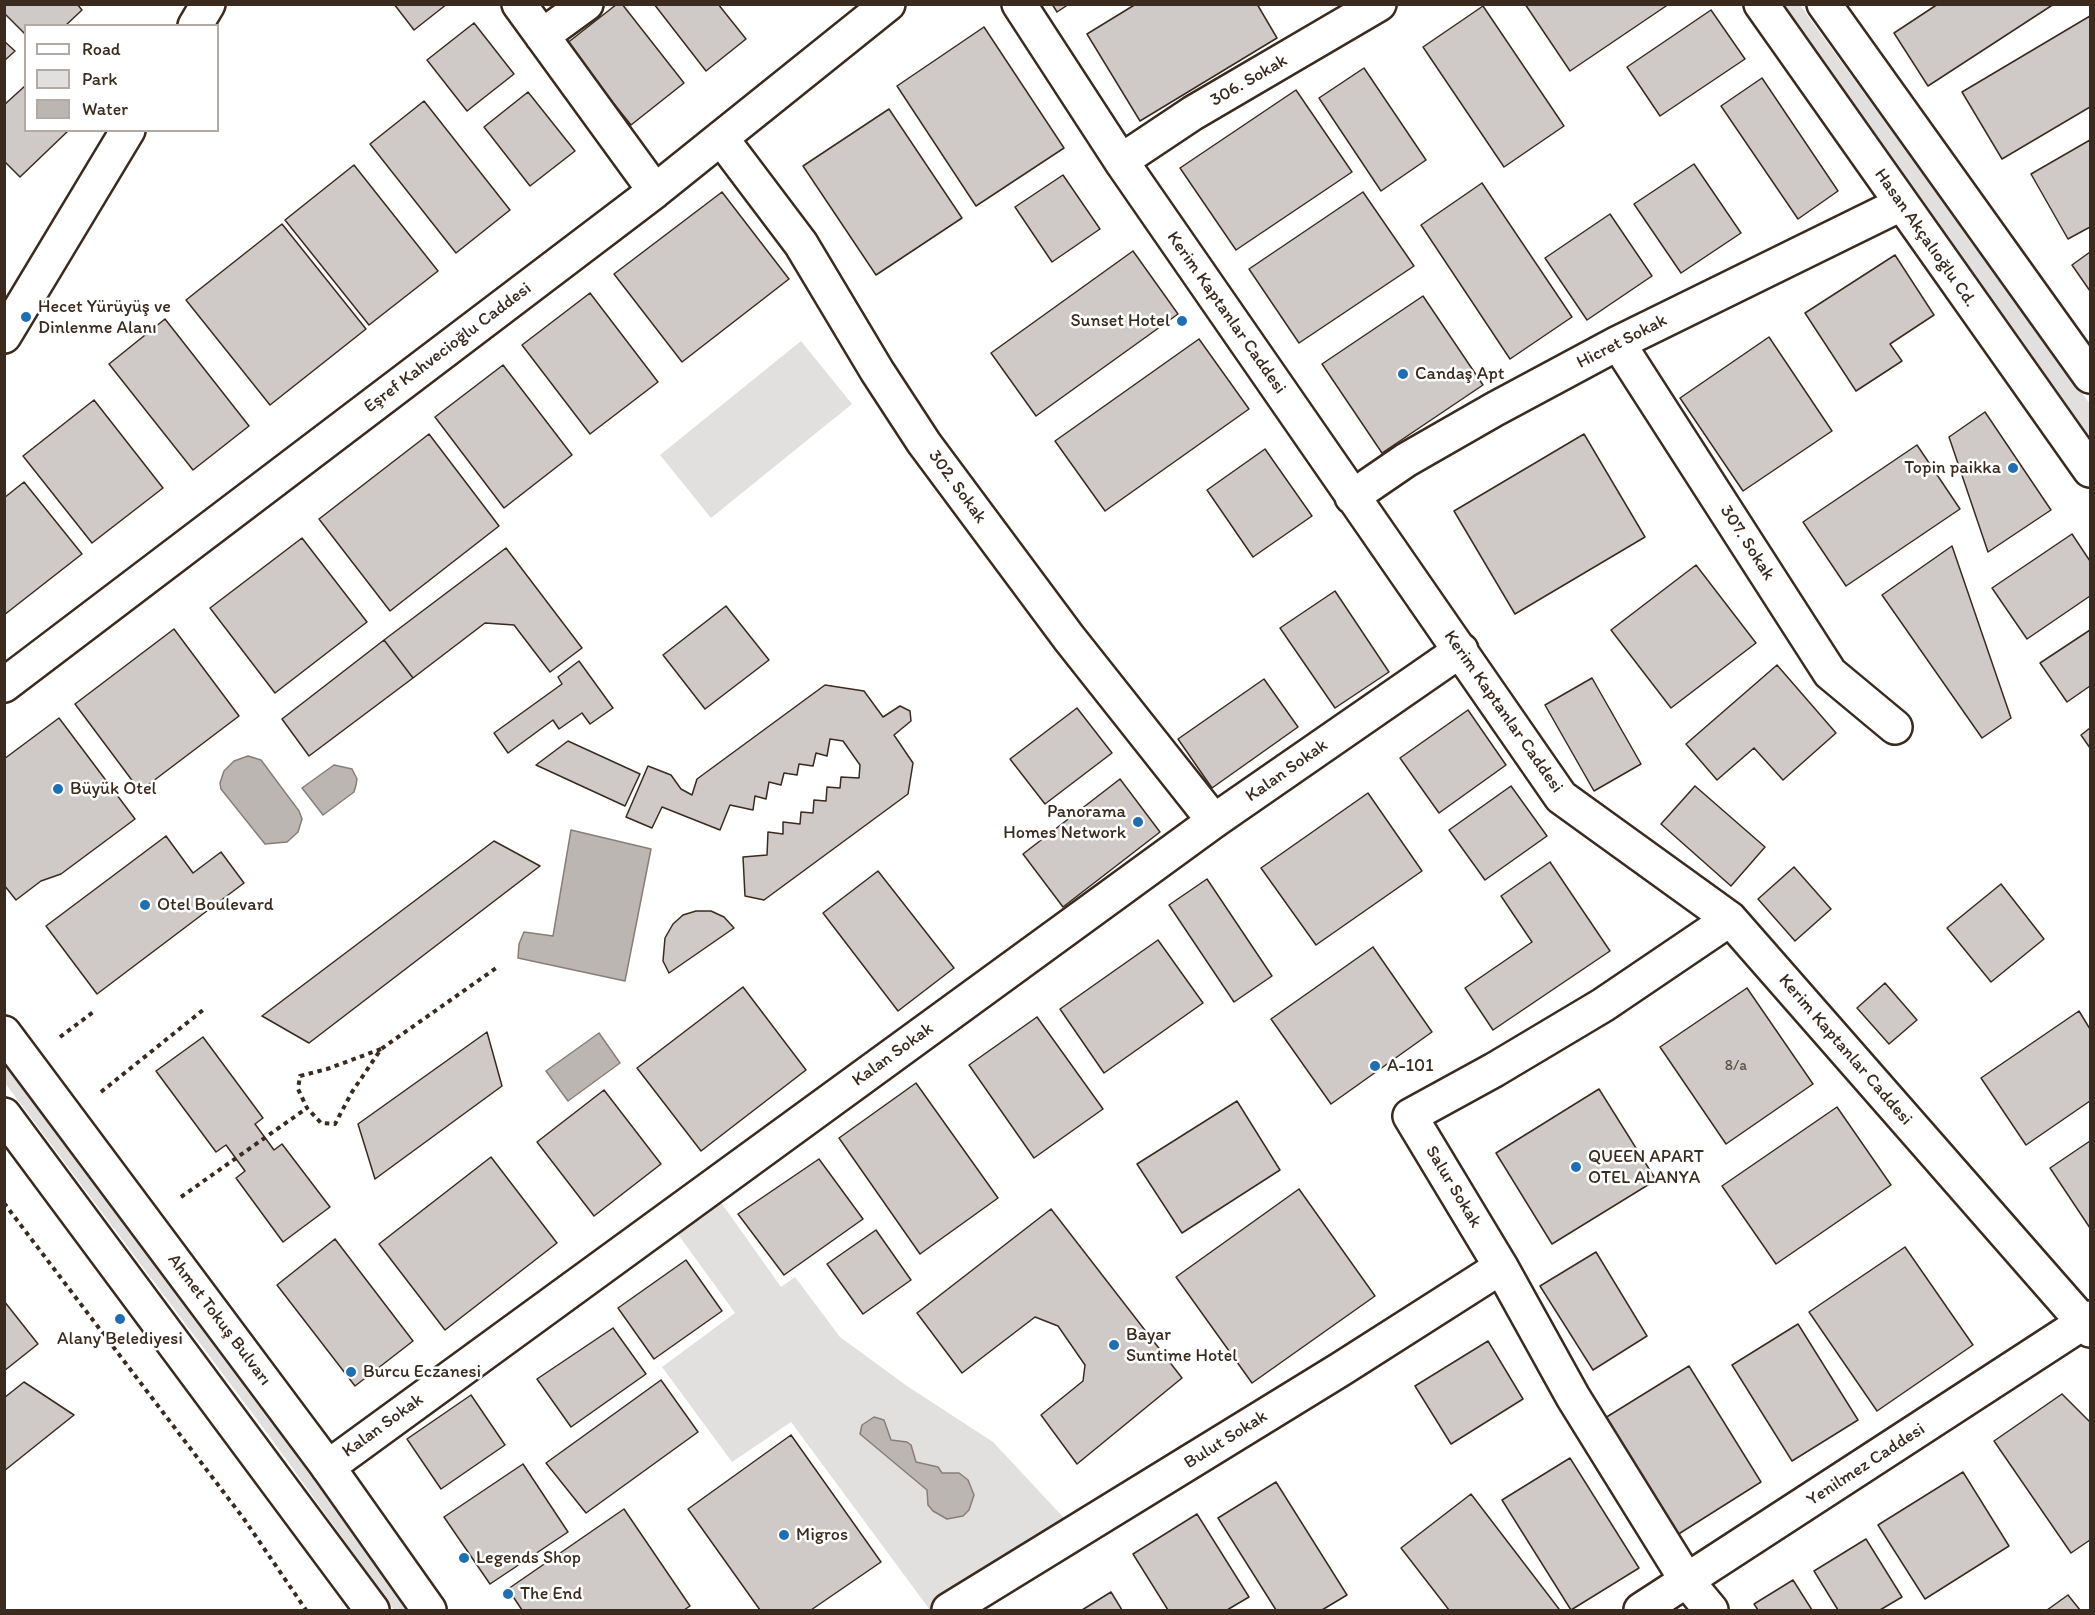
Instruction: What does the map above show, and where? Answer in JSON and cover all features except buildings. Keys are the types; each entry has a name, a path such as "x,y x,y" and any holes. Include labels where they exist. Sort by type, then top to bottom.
{"street":[{"path":"196,24 208,4"},
{"path":"519,4 655,191"},
{"path":"542,36 585,4"},
{"name":"Eşref Kahvecioğlu Caddesi","path":"4,685 655,191 888,4"},
{"name":"Kerim Kaptanlar Caddesi","path":"1019,4 1121,161 1561,797 1730,919 2088,1324"},
{"name":"306. Sokak","path":"1121,161 1193,113 1379,4"},
{"name":"Hasan Akçalıoğlu Cd.","path":"1761,4 2091,470"},
{"path":"1824,4 2091,376"},
{"path":"4,336 127,132"},
{"name":"302. Sokak","path":"721,138 801,244 877,371 924,443 1069,638 1214,821"},
{"name":"Hicret Sokak","path":"1352,497 1407,460 1485,414 1618,343 1901,204"},
{"name":"307. Sokak","path":"1618,343 1830,673 1895,727"},
{"name":"Kalan Sokak","path":"328,1467 1214,821 1461,650"},
{"name":"Salur Sokak","path":"1711,1611 1688,1581 1573,1397 1501,1267 1410,1116 1494,1070 1603,1005 1730,919"},
{"name":"Ahmet Tokuş Bulvarı","path":"4,1033 328,1467 429,1611"},
{"path":"4,1115 372,1611"},
{"name":"Bulut Sokak","path":"949,1611 1341,1369 1501,1267"},
{"name":"Yenilmez Caddesi","path":"1641,1611 2088,1324"}],"path":[{"path":"381,1049 335,1124 321,1123 307,1108 298,1089 300,1076 327,1069 381,1049 499,966"},
{"path":"60,1037 96,1010"},
{"path":"101,1092 203,1010"},
{"path":"181,1197 307,1108"},
{"path":"4,1203 244,1519 306,1611"}],"green space":[{"path":"1778,5 1800,5 2090,404 2090,438"},
{"path":"801,341 852,404 711,518 660,455"},
{"path":"5,1060 411,1610 394,1610 273,1441 5,1083"},
{"path":"720,1201 781,1287 795,1277 840,1337 907,1386 993,1442 1065,1519 930,1610 791,1422 732,1462 662,1367 735,1313 677,1233"}],"water":[{"path":"248,756 261,760 299,811 302,819 298,832 287,842 265,844 221,789 220,783 224,771 234,761"},
{"path":"334,765 352,769 357,779 356,785 354,792 323,815 302,788"},
{"path":"571,830 651,849 625,981 518,958 519,944 524,932 553,936"},
{"path":"599,1033 620,1063 568,1101 546,1071"},
{"path":"874,1417 884,1420 891,1440 907,1442 911,1445 916,1462 938,1467 942,1473 959,1473 968,1480 974,1495 969,1510 963,1516 947,1519 933,1511 928,1505 927,1490 860,1434 862,1425"}],"place":[{"name":"Hecet Yürüyüş ve Dinlenme Alanı","path":"26,317"},
{"name":"Sunset Hotel","path":"1182,321"},
{"name":"Candaş Apt","path":"1403,374"},
{"name":"Topin paikka","path":"2013,468"},
{"name":"Büyük Otel","path":"58,789"},
{"name":"Panorama Homes Network","path":"1138,822"},
{"name":"Otel Boulevard","path":"145,905"},
{"name":"A-101","path":"1375,1066"},
{"name":"QUEEN APART OTEL ALANYA","path":"1576,1167"},
{"name":"Alany Belediyesi","path":"120,1319"},
{"name":"Bayar Suntime Hotel","path":"1114,1345"},
{"name":"Burcu Eczanesi","path":"351,1372"},
{"name":"Migros","path":"784,1535"},
{"name":"Legends Shop","path":"464,1558"},
{"name":"The End","path":"508,1594"}]}
